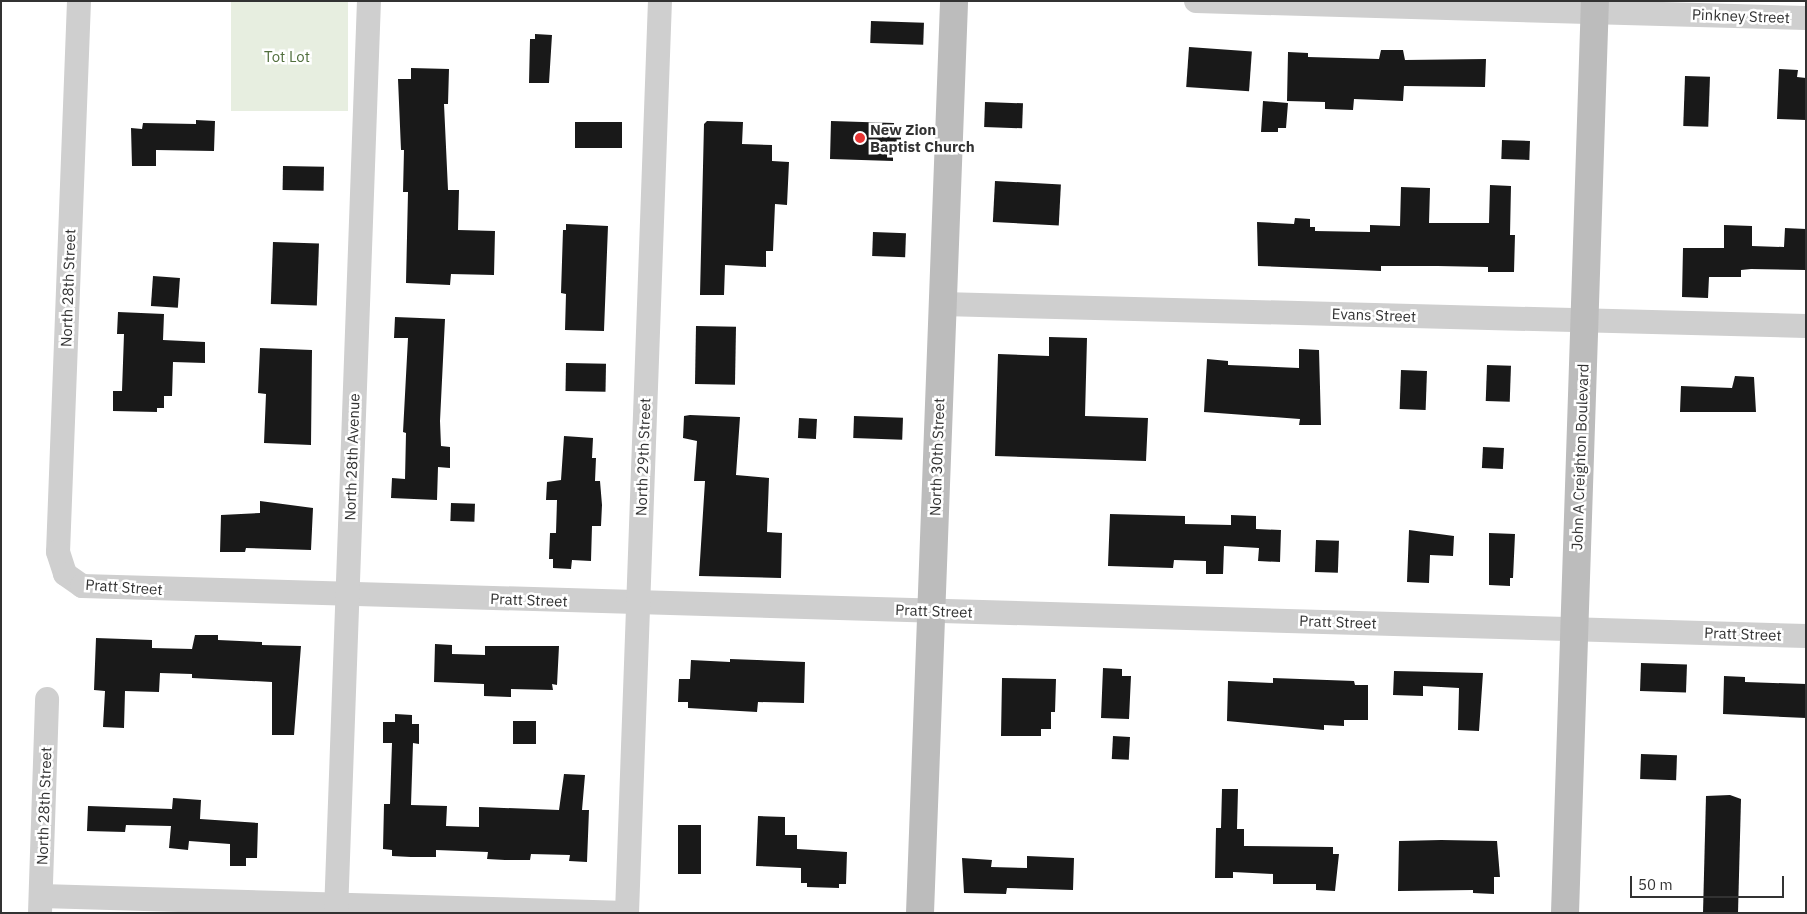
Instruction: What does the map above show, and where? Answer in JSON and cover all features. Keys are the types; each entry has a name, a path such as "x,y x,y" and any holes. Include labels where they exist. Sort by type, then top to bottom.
{"main road":[{"name":"North 30th Street","path":"920,913 954,1"},
{"name":"John A Creighton Boulevard","path":"1565,913 1595,6"}],"street":[{"name":"North 28th Street","path":"65,574 58,552 79,1"},
{"name":"North 28th Avenue","path":"336,909 369,1"},
{"name":"North 29th Street","path":"627,913 660,1"},
{"name":"Pinkney Street","path":"1196,1 1595,6 1806,18"},
{"name":"Evans Street","path":"942,304 1806,326"},
{"name":"Pratt Street","path":"65,574 82,586 96,587 1806,636"},
{"name":"North 28th Street","path":"41,905 47,699"},
{"path":"41,905 627,913"}],"green space":[{"name":"Tot Lot","path":"231,1 348,1 348,111 231,111"}],"building":[{"path":"871,21 924,23 923,45 870,43"},
{"path":"535,34 552,35 549,83 529,83 530,39 535,39"},
{"path":"1189,47 1252,51 1249,91 1186,87"},
{"path":"1381,50 1403,50 1405,60 1486,59 1485,87 1404,86 1403,101 1354,99 1353,110 1325,109 1325,102 1287,101 1288,52 1308,53 1308,57 1379,59"},
{"path":"411,68 449,69 448,104 444,104 448,190 459,190 458,230 495,231 494,275 451,274 450,285 406,283 408,192 403,192 404,150 401,150 398,79 411,79"},
{"path":"1779,69 1798,70 1797,77 1806,78 1806,120 1777,119"},
{"path":"1685,76 1710,77 1708,127 1683,126"},
{"path":"1263,101 1288,103 1286,128 1278,128 1278,132 1261,132"},
{"path":"985,102 1023,103 1022,128 984,127"},
{"path":"196,120 215,121 214,151 156,150 156,166 132,166 131,128 142,129 143,123 196,124"},
{"path":"707,121 743,122 742,144 772,145 772,161 789,162 787,205 775,204 773,251 766,251 766,267 725,265 724,295 700,295 704,124"},
{"path":"831,121 894,123 894,127 901,127 901,144 893,144 893,161 830,159"},
{"path":"575,122 622,122 622,148 575,148"},
{"path":"1502,140 1530,141 1529,160 1501,159"},
{"path":"283,166 324,167 324,191 283,190"},
{"path":"995,181 1061,184 1059,225 993,222"},
{"path":"1490,185 1511,186 1510,235 1515,235 1514,272 1488,272 1488,267 1381,266 1381,271 1258,266 1257,222 1294,224 1295,218 1310,219 1310,227 1315,227 1315,231 1370,232 1370,225 1400,226 1401,187 1430,188 1429,223 1489,223"},
{"path":"566,224 608,226 604,331 565,330 566,294 561,293 563,230 566,230"},
{"path":"1724,225 1752,226 1752,246 1784,247 1785,228 1806,229 1806,270 1741,270 1741,277 1709,277 1708,298 1682,297 1683,248 1724,248"},
{"path":"873,232 906,233 905,257 872,256"},
{"path":"273,242 319,244 317,306 271,304"},
{"path":"153,276 180,278 178,308 151,306"},
{"path":"118,312 164,314 163,340 205,342 205,363 173,362 172,396 164,396 164,408 157,408 157,412 113,411 113,391 122,391 124,334 117,334"},
{"path":"395,317 445,319 440,421 441,446 450,447 450,468 438,467 437,500 391,498 392,478 405,479 406,433 403,432 408,338 394,338"},
{"path":"696,326 736,327 735,385 695,384"},
{"path":"1049,337 1087,338 1085,416 1148,418 1146,461 995,456 998,354 1049,356"},
{"path":"260,348 312,350 311,445 264,443 266,394 258,393"},
{"path":"1299,349 1319,350 1321,425 1299,425 1300,419 1204,412 1207,359 1228,361 1228,365 1299,368"},
{"path":"566,363 606,364 606,392 566,391"},
{"path":"1487,365 1511,366 1510,402 1486,401"},
{"path":"1401,370 1427,371 1426,410 1400,409"},
{"path":"1735,376 1754,377 1756,412 1680,412 1681,386 1732,388"},
{"path":"684,416 740,417 736,475 769,478 767,532 782,533 781,578 699,576 705,481 694,481 697,441 683,438"},
{"path":"854,416 903,418 902,440 853,438"},
{"path":"799,418 817,419 816,439 798,438"},
{"path":"564,436 593,438 592,458 596,458 595,481 600,481 602,505 601,526 592,526 591,561 572,560 571,569 553,568 553,559 549,559 550,533 556,533 557,500 546,500 547,482 561,480"},
{"path":"1483,447 1504,448 1503,469 1482,468"},
{"path":"260,501 313,508 311,550 246,548 245,552 220,552 221,515 260,513"},
{"path":"451,503 475,504 474,522 450,521"},
{"path":"1110,514 1185,516 1185,524 1231,525 1231,515 1256,516 1256,529 1281,530 1280,562 1258,561 1259,548 1224,546 1223,574 1206,574 1206,561 1174,560 1173,568 1108,566"},
{"path":"1409,530 1454,536 1453,556 1430,555 1429,583 1407,582"},
{"path":"1489,533 1515,534 1513,578 1510,578 1510,586 1489,585"},
{"path":"1316,540 1339,541 1338,573 1315,572"},
{"path":"195,635 218,635 218,640 262,642 262,645 301,646 294,735 272,735 272,682 192,678 192,674 160,673 159,692 125,691 124,728 103,727 105,691 94,690 96,638 152,640 152,648 192,649"},
{"path":"435,644 452,645 452,654 485,655 485,646 559,646 557,685 552,684 553,690 511,689 511,697 484,696 484,684 434,682"},
{"path":"730,659 805,662 804,703 758,702 757,712 688,708 688,702 678,702 679,679 690,679 691,660 730,662"},
{"path":"1641,663 1687,665 1686,693 1640,691"},
{"path":"1103,668 1122,669 1122,676 1131,676 1129,719 1101,718"},
{"path":"1394,671 1483,673 1479,731 1458,730 1459,688 1423,686 1423,696 1393,695"},
{"path":"1724,676 1745,677 1745,682 1806,684 1806,718 1723,714"},
{"path":"1002,678 1056,679 1055,712 1051,712 1051,729 1041,729 1041,736 1001,736"},
{"path":"1273,678 1354,681 1355,685 1368,685 1368,720 1344,720 1344,726 1324,725 1324,730 1227,721 1228,681 1273,683"},
{"path":"395,714 412,715 412,724 419,724 419,744 413,743 411,805 447,806 446,826 479,827 479,807 559,810 564,774 585,775 582,810 589,810 587,862 569,861 570,855 531,854 530,860 505,860 487,859 488,852 436,850 436,857 392,856 392,850 383,849 384,804 390,804 392,743 383,743 383,722 395,722"},
{"path":"513,721 536,721 536,744 513,744"},
{"path":"1113,736 1130,737 1129,760 1112,759"},
{"path":"1641,754 1677,755 1676,780 1640,779"},
{"path":"1222,789 1238,789 1237,829 1244,829 1244,846 1333,847 1333,854 1339,854 1335,891 1316,890 1316,884 1273,884 1273,874 1233,872 1233,878 1215,878 1216,828 1221,828"},
{"path":"1730,795 1741,799 1738,913 1703,913 1706,796"},
{"path":"173,798 201,800 200,819 258,823 257,858 246,858 246,866 230,866 230,844 189,841 188,850 169,848 171,826 126,825 125,832 87,831 88,806 172,809"},
{"path":"758,816 785,817 785,835 797,835 797,849 847,852 846,884 839,884 839,888 807,887 807,883 801,883 801,868 756,866"},
{"path":"678,825 701,825 701,874 678,874"},
{"path":"1399,841 1497,841 1500,877 1494,877 1494,894 1473,893 1473,890 1398,891"},
{"path":"1027,856 1074,858 1073,890 1007,888 1006,894 964,893 962,858 992,860 991,867 1027,868"}],"place":[{"name":"New Zion Baptist Church","path":"860,138"}]}
